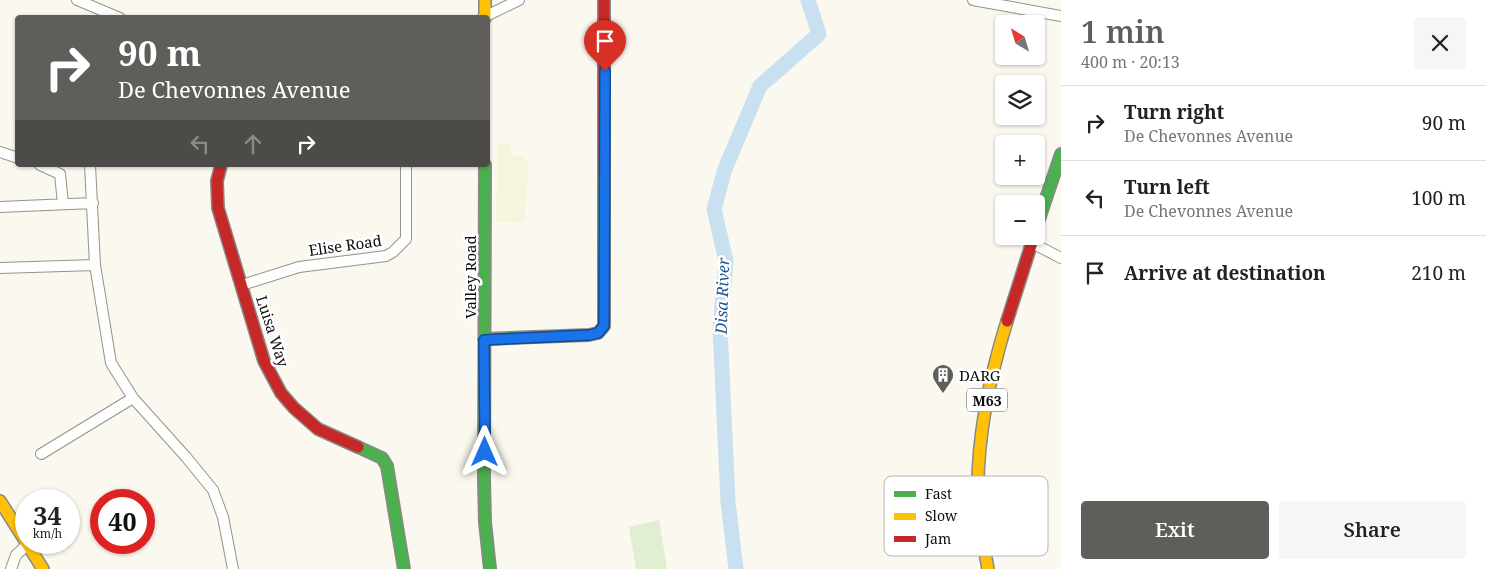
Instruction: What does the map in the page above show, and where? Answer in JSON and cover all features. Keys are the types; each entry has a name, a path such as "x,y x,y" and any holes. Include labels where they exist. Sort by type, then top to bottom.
{"street":[{"path":"77,0 107,15"},
{"path":"484,15 485,0"},
{"path":"488,15 519,0"},
{"path":"484,340 589,335 598,333 604,326 604,0"},
{"path":"973,0 1061,16"},
{"path":"0,152 15,157"},
{"path":"1045,201 1061,154"},
{"path":"44,167 60,174 63,204"},
{"path":"90,167 95,265 111,363 133,398 186,456 213,490 222,517 233,569"},
{"name":"Luisa Way","path":"221,167 217,182 218,208 264,361 281,393 294,408 318,429 379,455 385,462 404,569"},
{"name":"Elise Road","path":"242,285 299,267 386,256 393,252 406,239 406,167"},
{"name":"Valley Road","path":"485,167 485,522 490,569"},
{"path":"0,207 93,203"},
{"name":"M63","path":"979,476 982,428 995,363 1031,245"},
{"path":"1041,245 1061,258"},
{"path":"0,268 95,265"},
{"path":"41,454 133,398"},
{"path":"0,502 15,524"},
{"path":"11,569 16,554"},
{"path":"34,554 43,569"},
{"name":"M63","path":"986,556 988,569"}],"green space":[{"path":"498,143 511,144 511,156 522,156 529,164 524,222 496,221"},
{"path":"659,520 667,569 636,569 629,527"}],"waterway":[{"name":"Disa River","path":"736,569 728,502 720,328 726,261 714,209 725,169 760,86 819,34 808,0"}],"traffic: fast":[{"path":"1045,201 1061,154"},
{"path":"485,167 484,480 485,522 490,569"},
{"path":"484,339 589,335 598,333 604,326 604,173"},
{"path":"358,447 382,458 387,466 404,569"}],"traffic: slow":[{"path":"485,0 485,15"},
{"path":"978,476 979,455 989,387 1007,321"},
{"path":"0,501 43,569"},
{"path":"986,556 988,569"}],"traffic: jam":[{"path":"604,0 604,173"},
{"path":"220,167 217,181 218,208 264,361 281,393 294,408 318,429 358,447"},
{"path":"1007,321 1031,245"}],"place":[{"name":"DARG","path":"943,394"}],"route":[{"path":"485,452 484,340 589,335 598,333 604,326 605,71"}]}
